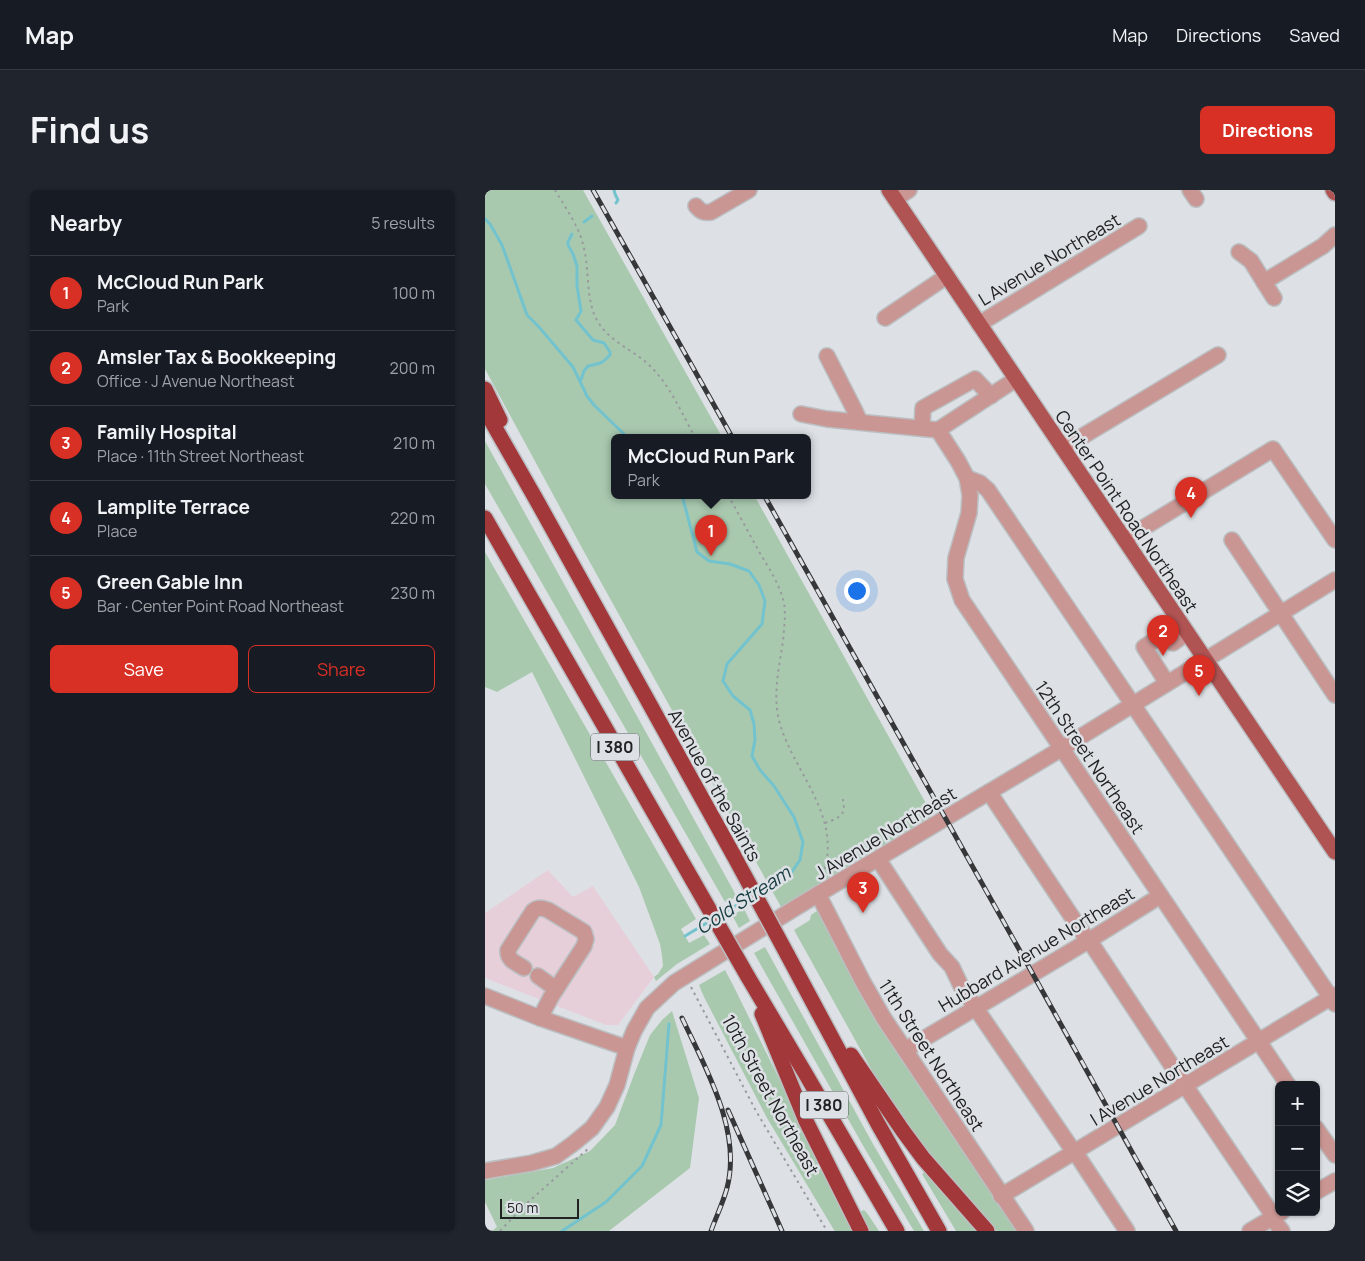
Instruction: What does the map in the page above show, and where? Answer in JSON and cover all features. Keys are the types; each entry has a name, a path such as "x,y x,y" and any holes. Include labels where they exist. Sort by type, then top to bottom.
{"highway":[{"path":"485,388 537,500"},
{"name":"Avenue of the Saints","path":"485,410 537,500 734,856 878,1124 939,1231"},
{"name":"I 380","path":"485,518 749,978 897,1231"},
{"path":"749,978 765,1022 806,1120 861,1231"},
{"path":"815,1005 908,1138 987,1231"}],"main road":[{"name":"Center Point Road Northeast","path":"892,194 1335,852"}],"street":[{"path":"892,194 909,190"},
{"path":"696,206 705,213 711,212 740,192"},
{"name":"L Avenue Northeast","path":"979,324 1139,226"},
{"path":"1264,282 1323,246 1335,235"},
{"path":"1239,252 1251,262 1274,298"},
{"path":"885,318 947,276"},
{"path":"1063,448 1218,355"},
{"path":"827,356 860,422"},
{"path":"923,428 923,408 975,379 991,396"},
{"path":"801,414 827,419 938,430 1016,379"},
{"name":"12th Street Northeast","path":"938,430 967,478 970,495 969,513 955,558 955,579 962,600 1284,1081"},
{"path":"1125,539 1273,449 1335,540"},
{"path":"967,478 980,483 987,490 1334,999"},
{"path":"1232,540 1335,695"},
{"name":"J Avenue Northeast","path":"485,1171 532,1163 556,1156 574,1144 592,1128 607,1107 617,1086 627,1048 634,1031 647,1008 662,993 688,981 818,894 989,792 1335,580"},
{"path":"1167,682 1144,647 1166,633 1173,643 1187,633"},
{"path":"989,792 1185,1085 1275,1215"},
{"path":"878,859 940,954 952,967 961,986 975,1007 1127,1231"},
{"name":"11th Street Northeast","path":"818,894 883,1017 1026,1231"},
{"name":"Hubbard Avenue Northeast","path":"905,1050 1160,896"},
{"path":"524,968 510,960 508,950 533,911 538,908 548,910 584,932 586,939 584,946 540,1018"},
{"path":"538,976 556,989"},
{"path":"485,996 540,1018 627,1048"},
{"name":"I Avenue Northeast","path":"1001,1196 1185,1085 1334,999"},
{"path":"1320,1134 1335,1156"},
{"path":"1320,1190 1335,1181"},
{"path":"1250,1231 1276,1216 1282,1231"}],"path":[{"path":"555,190 579,231 586,254 591,304 599,324 610,337 651,366 674,399 693,434"},
{"path":"729,499 774,577 783,602 785,623 777,683 777,710 783,733 810,787 825,823 828,851 825,870 821,878"},
{"path":"825,823 837,819 842,814 845,806 841,796"},
{"name":"10th Street Northeast","path":"688,981 756,1111 827,1231"}],"shaded area":[{"path":"548,870 573,897 593,886 654,977 618,1025 606,1025 485,977 485,913"}],"green space":[{"path":"485,190 583,190 720,434 611,434 611,499 756,499 933,816 781,907 485,369"},
{"path":"485,441 737,897 725,902 485,484"},
{"path":"485,552 696,919 681,929 689,943 704,935 710,944 677,964 656,981 654,977 663,966 660,944 639,887 532,672 497,692 485,687"},
{"path":"744,909 750,921 739,928 732,915"},
{"path":"817,911 1019,1231 997,1231 919,1143 879,1083 794,930 810,920 811,915"},
{"path":"765,947 873,1144 924,1231 914,1231 865,1149 754,953"},
{"path":"725,970 854,1231 834,1230 767,1118 704,997 699,985"},
{"path":"672,1011 699,1098 690,1168 609,1231 492,1231 497,1227 485,1202 485,1180 553,1168 590,1151 615,1125 650,1035"},
{"path":"926,1171 979,1231 956,1231 922,1174"},
{"path":"864,1210 879,1231 868,1231 860,1212"}],"waterway":[{"path":"614,190 618,200 616,203"},
{"path":"584,222 592,216"},
{"name":"Cold Stream","path":"485,219 502,245 527,315 573,367 587,396 594,405 624,434"},
{"path":"572,234 568,245 577,266 577,286 581,311 576,320 593,340 604,343 610,352 610,355 602,362 588,366 581,380"},
{"name":"Cold Stream","path":"683,499 697,552 709,561 730,564 749,571 759,585 765,601 762,624 727,664 723,681 733,696 750,710 754,724 755,740 752,756 794,817 803,842 800,860 791,873 759,892"},
{"name":"Cold Stream","path":"718,916 751,897"},
{"name":"Cold Stream","path":"685,936 710,921"},
{"name":"Cold Stream","path":"562,1231 606,1202 642,1166 661,1125 669,1024"}],"railway":[{"path":"593,190 730,434"},
{"path":"766,499 1176,1231"},
{"path":"682,1018 711,1079 726,1123 730,1145 727,1188 711,1231"},
{"path":"728,1110 782,1231"}],"place":[{"name":"Lamplite Terrace","path":"1191,518"},
{"name":"McCloud Run Park","path":"711,556"},
{"name":"Amsler Tax & Bookkeeping","path":"1163,656"},
{"name":"Green Gable Inn","path":"1199,696"},
{"name":"Family Hospital","path":"863,913"}]}
